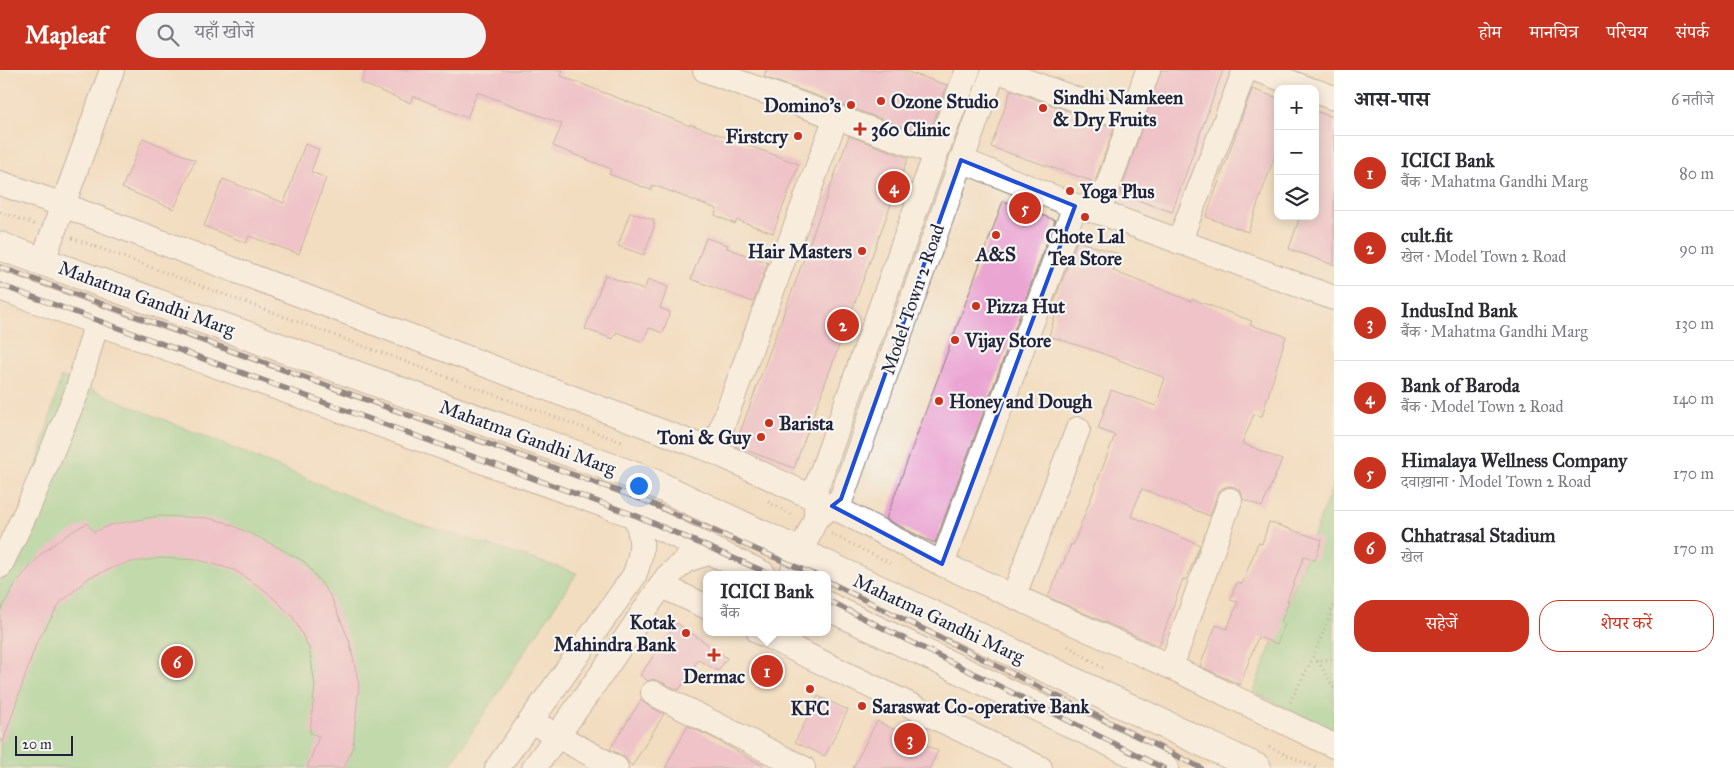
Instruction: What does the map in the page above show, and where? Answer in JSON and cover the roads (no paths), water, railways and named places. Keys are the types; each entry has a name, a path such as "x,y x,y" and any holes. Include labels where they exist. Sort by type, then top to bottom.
{"main road":[{"name":"Mahatma Gandhi Marg","path":"0,246 651,482 795,564 812,571"},
{"name":"Mahatma Gandhi Marg","path":"0,286 635,514 753,571"},
{"name":"Mahatma Gandhi Marg","path":"831,579 1260,756"},
{"name":"Mahatma Gandhi Marg","path":"831,608 1164,768"}],"street":[{"path":"43,260 112,70"},
{"name":"Model Town 2 Road","path":"967,70 816,488 819,512 841,500 961,160 995,70"},
{"path":"995,70 1130,119"},
{"path":"1098,212 1148,70"},
{"path":"1179,242 1245,70"},
{"path":"1258,70 1297,85"},
{"path":"714,71 936,153"},
{"path":"1319,92 1334,98"},
{"path":"713,451 836,117"},
{"path":"961,160 1076,206 1098,212 1334,298"},
{"path":"0,183 63,205 713,451 819,512 942,564 1171,666 1334,746"},
{"path":"942,564 1076,206"},
{"path":"0,566 27,510 77,392 97,321"},
{"path":"1014,596 1078,429"},
{"path":"1171,666 1230,500"},
{"path":"795,564 819,512"},
{"path":"497,768 634,576 640,561 642,547 642,536 635,514"},
{"path":"534,768 667,577 686,560 711,552"},
{"path":"662,586 703,605"},
{"path":"767,636 1040,768"},
{"path":"653,693 803,768"},
{"path":"530,721 616,768"}],"railway":[{"path":"0,267 643,500 806,571"},
{"path":"0,285 637,516 763,571"},
{"path":"831,583 1201,768"},
{"path":"831,602 1163,768"}],"place":[{"name":"Ozone Studio","path":"881,101"},
{"name":"Domino's","path":"851,105"},
{"name":"Sindhi Namkeen & Dry Fruits","path":"1043,108"},
{"name":"360 Clinic","path":"860,129"},
{"name":"Firstcry","path":"798,136"},
{"name":"Bank of Baroda","path":"894,187"},
{"name":"Yoga Plus","path":"1070,191"},
{"name":"Himalaya Wellness Company","path":"1025,208"},
{"name":"Chote Lal Tea Store","path":"1085,217"},
{"name":"A&S","path":"996,235"},
{"name":"Hair Masters","path":"862,251"},
{"name":"Pizza Hut","path":"976,306"},
{"name":"cult.fit","path":"843,325"},
{"name":"Vijay Store","path":"955,340"},
{"name":"Honey and Dough","path":"939,401"},
{"name":"Barista","path":"769,423"},
{"name":"Toni & Guy","path":"761,437"},
{"name":"Kotak Mahindra Bank","path":"686,633"},
{"name":"Dermac","path":"714,655"},
{"name":"Chhatrasal Stadium","path":"177,662"},
{"name":"ICICI Bank","path":"767,671"},
{"name":"KFC","path":"810,689"},
{"name":"Saraswat Co-operative Bank","path":"862,706"},
{"name":"IndusInd Bank","path":"910,739"}]}
